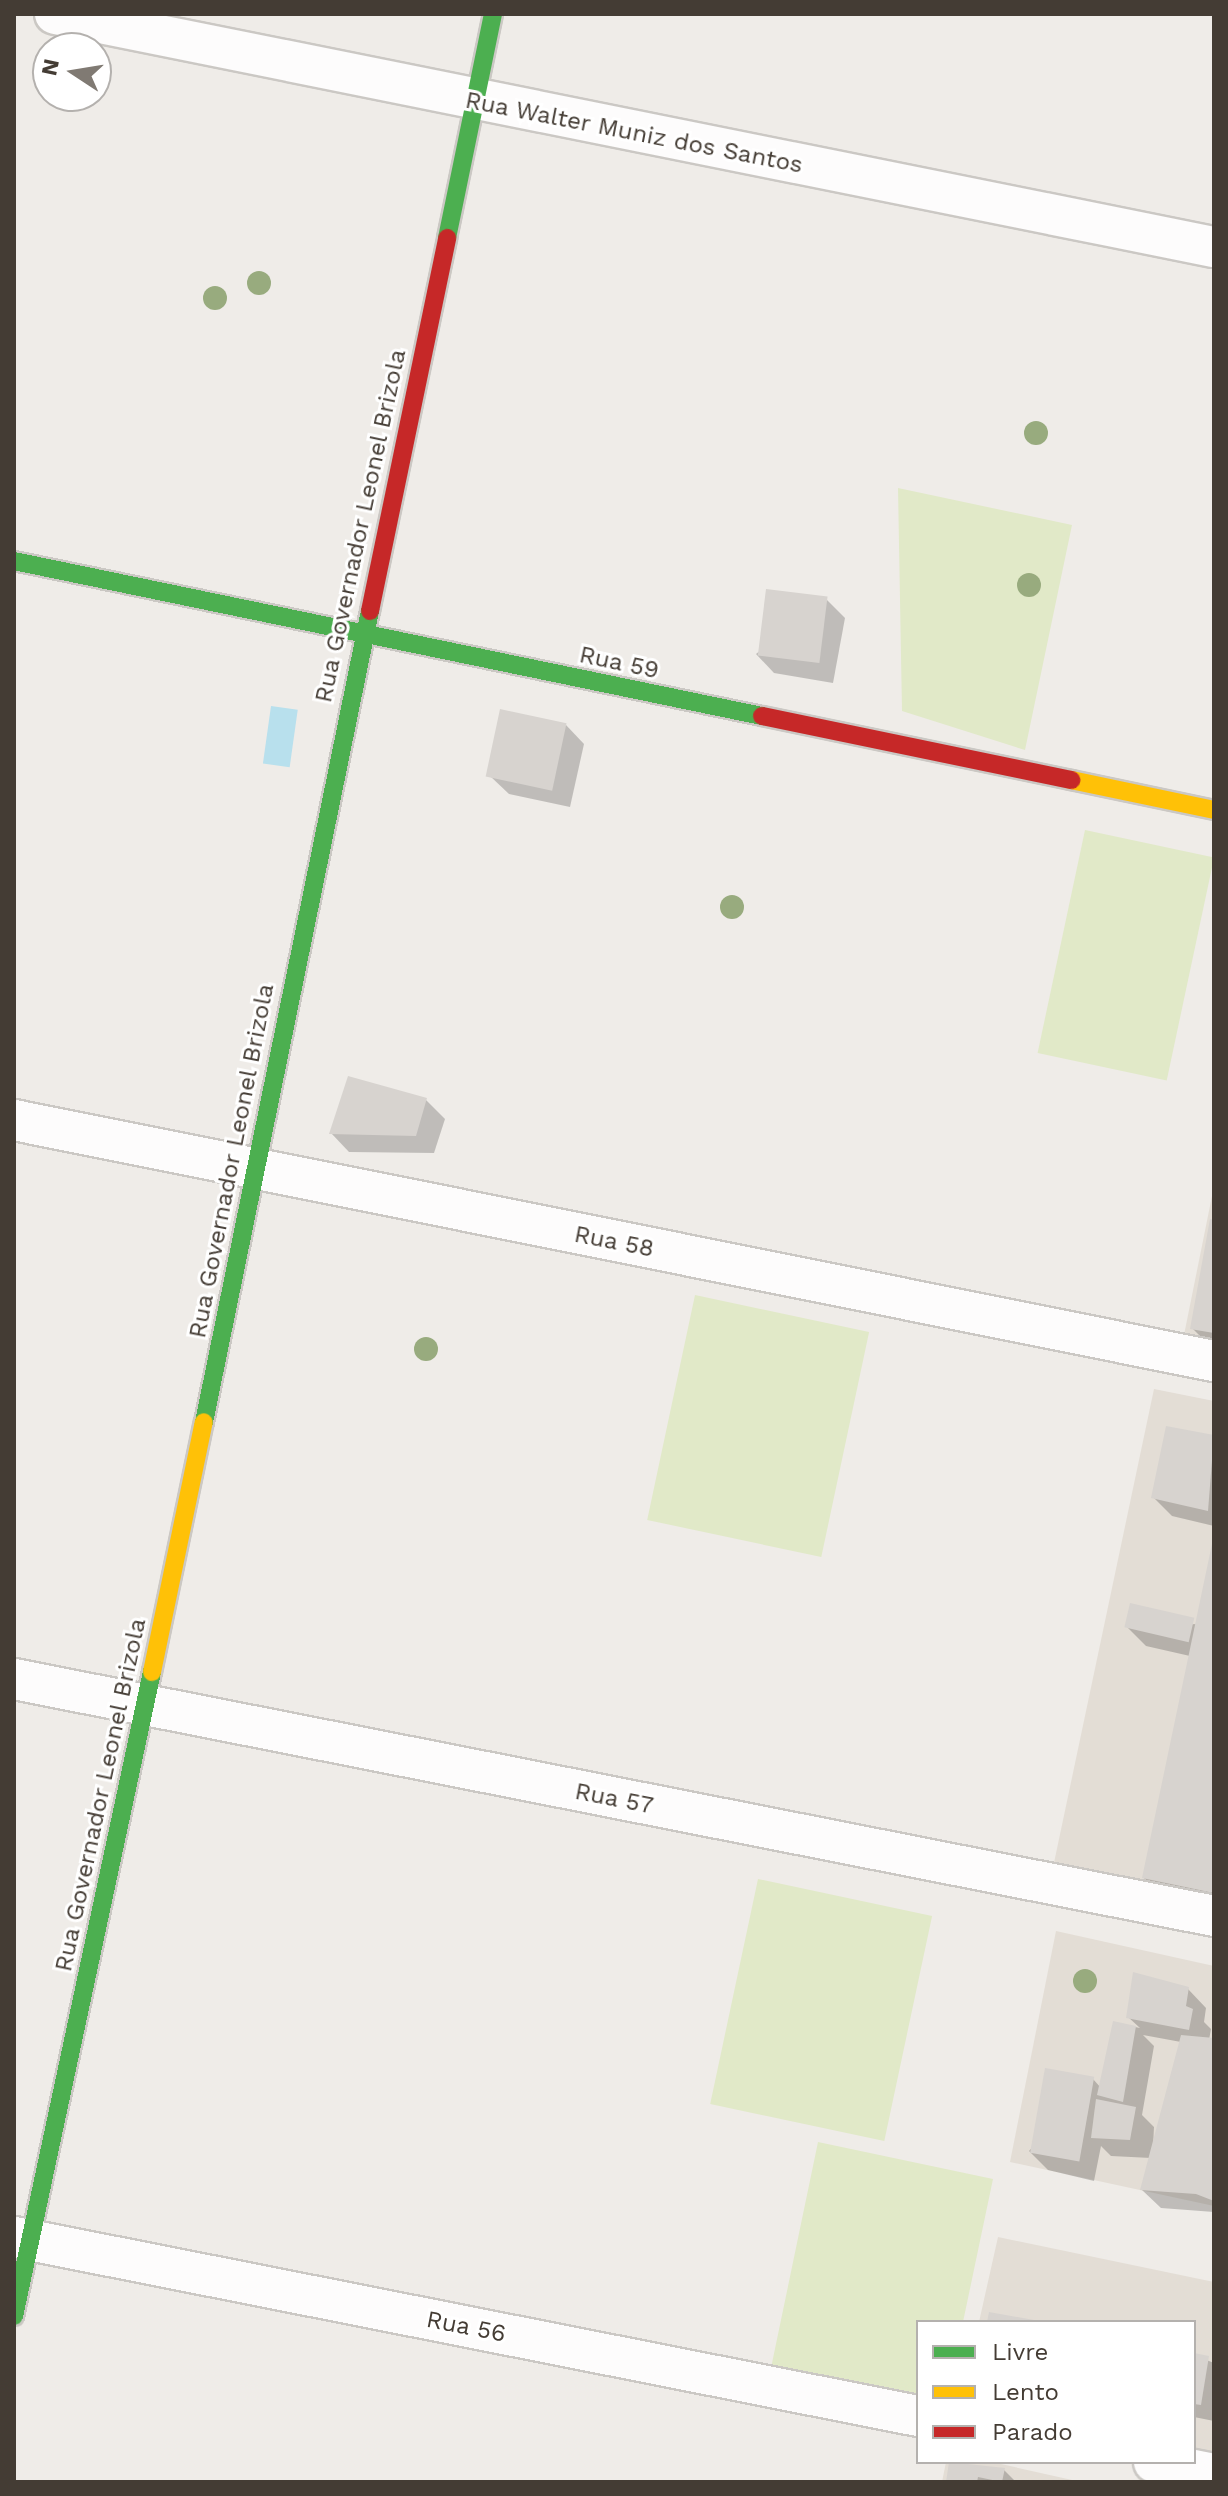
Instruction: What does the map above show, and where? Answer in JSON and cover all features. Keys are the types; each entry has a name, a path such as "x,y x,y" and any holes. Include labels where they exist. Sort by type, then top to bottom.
{"street":[{"name":"Rua Walter Muniz dos Santos","path":"55,14 474,101 1214,247"},
{"name":"Rua Governador Leonel Brizola","path":"14,2316 22,2239 145,1708 362,634 493,14"},
{"name":"Rua 59","path":"14,561 1214,810"},
{"name":"Rua 58","path":"14,1120 254,1171 1214,1361"},
{"name":"Rua 57","path":"14,1679 145,1708 1214,1916"},
{"name":"Rua 56","path":"22,2239 916,2416"},
{"path":"1164,2464 1214,2474"}],"shaded area":[{"path":"1214,1186 1214,1346 1183,1340"},
{"path":"1154,1389 1214,1401 1214,1904 1051,1877"},
{"path":"1056,1931 1214,1966 1214,2206 1010,2162"},
{"path":"998,2237 1214,2282 1214,2453 1196,2449 1196,2320 979,2320"},
{"path":"946,2464 1001,2464 1081,2482 942,2482"}],"green space":[{"path":"898,488 1072,525 1025,750 902,711"},
{"path":"1085,830 1214,857 1167,1080 1038,1053"},
{"path":"695,1295 869,1332 821,1557 647,1520"},
{"path":"758,1879 932,1916 884,2141 710,2104"},
{"path":"818,2142 993,2179 963,2320 916,2320 916,2398 771,2368"}],"water":[{"path":"271,706 298,710 290,767 263,763"}],"building":[{"path":"766,589 828,597 819,663 758,656"},
{"path":"500,709 567,723 552,791 486,776"},
{"path":"348,1076 427,1098 416,1136 329,1134"},
{"path":"1210,1219 1214,1220 1214,1333 1190,1329"},
{"path":"1166,1426 1214,1435 1208,1511 1151,1498"},
{"path":"1214,1539 1214,1893 1142,1878"},
{"path":"1130,1603 1194,1618 1189,1642 1124,1627"},
{"path":"1133,1972 1189,1987 1186,2006 1193,2009 1189,2030 1126,2018"},
{"path":"1113,2021 1136,2026 1123,2102 1097,2095"},
{"path":"1181,2035 1214,2038 1214,2201 1196,2194 1140,2190"},
{"path":"1045,2068 1094,2077 1079,2161 1030,2153"},
{"path":"1096,2099 1136,2107 1130,2140 1091,2138"},
{"path":"989,2312 1034,2320 987,2320"},
{"path":"1196,2353 1209,2356 1201,2405 1196,2404"},
{"path":"949,2464 1005,2468 1002,2482 978,2477 977,2482 946,2482"}],"traffic: fast":[{"path":"447,238 493,14"},
{"path":"14,561 762,716"},
{"path":"204,1422 370,611"},
{"path":"14,2316 152,1672"}],"traffic: slow":[{"path":"1071,780 1214,810"},
{"path":"152,1672 204,1422"}],"traffic: jam":[{"path":"370,611 447,238"},
{"path":"762,716 1071,780"}]}
